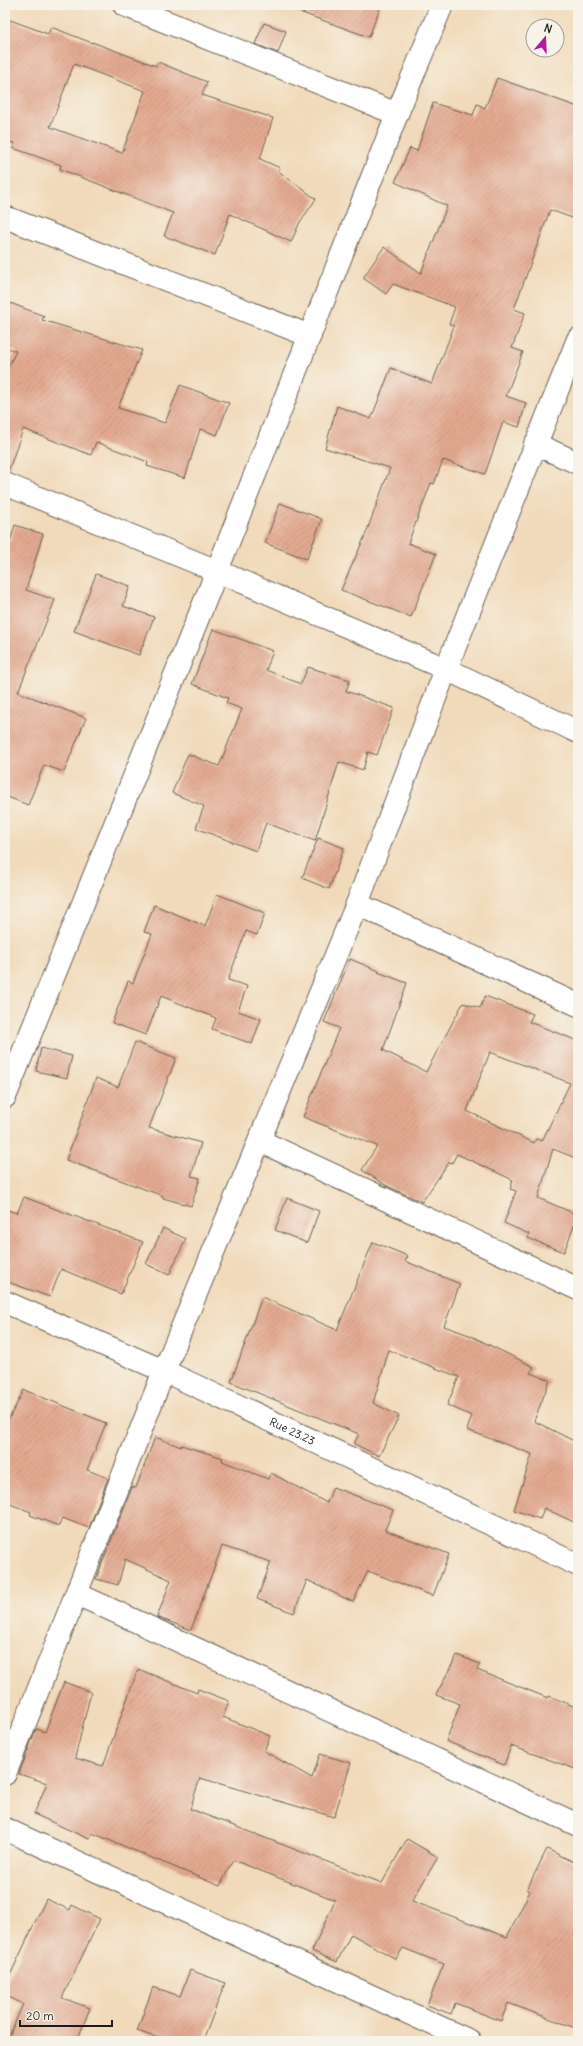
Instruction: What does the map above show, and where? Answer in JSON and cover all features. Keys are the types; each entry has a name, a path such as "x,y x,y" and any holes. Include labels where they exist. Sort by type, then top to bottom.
{"street":[{"path":"124,5 397,114"},
{"path":"5,1097 217,571 397,114 442,5"},
{"path":"5,217 310,336"},
{"path":"5,1774 164,1371 357,904 446,669 534,444 578,339"},
{"path":"534,444 578,463"},
{"path":"5,484 217,571 446,669 578,732"},
{"path":"357,904 578,1005"},
{"path":"260,1141 578,1289"},
{"name":"Rue 23.23","path":"5,1302 164,1371 578,1565"},
{"path":"77,1594 578,1825"},
{"path":"5,1829 470,2041"}],"building":[{"path":"289,5 381,5 369,37 288,8"},
{"path":"5,18 48,34 51,27 156,66 158,62 207,82 202,95 273,118 260,159 280,168 278,171 316,199 300,222 291,242 230,214 215,255 164,236 173,213 60,169 61,165 13,148 15,143 5,142","holes":["74,64 145,91 122,153 50,127"]},
{"path":"264,23 286,31 278,53 255,44"},
{"path":"497,78 578,107 578,220 550,210 514,309 525,313 512,348 523,352 506,396 526,403 519,427 503,422 485,474 443,460 434,484 431,483 408,543 436,554 411,617 341,590 365,536 390,468 325,448 337,406 371,419 391,368 432,384 454,326 449,324 455,307 393,284 386,294 363,278 384,247 421,273 447,206 395,182 410,148 417,151 433,103 473,115 477,104 485,108"},
{"path":"5,301 44,316 42,320 142,350 118,408 165,423 180,385 229,403 217,435 200,429 185,478 147,466 148,462 96,442 91,455 23,429 8,472 5,471 5,374 16,351 5,347"},
{"path":"280,503 322,519 307,559 265,543"},
{"path":"15,525 43,534 26,590 55,600 18,692 86,718 64,772 44,765 28,805 5,796 5,541 10,542"},
{"path":"96,574 130,586 123,606 154,617 139,655 74,631"},
{"path":"213,629 273,651 266,670 301,684 308,667 350,680 346,691 394,708 377,755 368,752 363,770 339,762 315,841 266,823 256,851 196,828 204,806 172,793 188,754 219,766 242,709 226,703 228,698 192,684"},
{"path":"318,838 344,848 329,889 302,878"},
{"path":"217,894 265,913 257,935 246,931 228,980 247,986 238,1011 261,1019 252,1044 212,1029 216,1018 161,996 146,1035 112,1023 128,981 133,983 152,934 144,932 154,905 205,926"},
{"path":"350,959 407,983 383,1050 426,1072 463,1003 480,1008 485,996 533,1014 529,1022 578,1041 578,1159 553,1149 538,1198 578,1215 564,1252 528,1238 529,1234 504,1223 516,1191 510,1189 513,1180 457,1154 452,1163 449,1162 422,1202 387,1186 362,1170 377,1146 303,1117 339,1028 324,1022","holes":["490,1052 570,1083 542,1141 536,1139 534,1143 467,1111"]},
{"path":"135,1042 176,1058 149,1128 201,1143 191,1176 200,1178 191,1206 163,1198 163,1196 66,1160 96,1078 118,1087"},
{"path":"41,1048 72,1056 67,1078 36,1071"},
{"path":"24,1197 143,1242 121,1294 61,1269 50,1297 5,1281 5,1209 17,1213"},
{"path":"287,1198 319,1211 307,1243 275,1230"},
{"path":"163,1228 186,1239 169,1275 146,1264"},
{"path":"373,1242 408,1256 405,1261 460,1284 444,1326 469,1335 534,1367 530,1373 550,1380 534,1421 578,1443 578,1524 544,1508 540,1519 514,1510 532,1454 467,1430 472,1416 447,1405 459,1377 389,1350 373,1403 399,1416 379,1456 354,1444 359,1434 231,1382 262,1297 337,1330"},
{"path":"24,1390 106,1423 87,1470 108,1478 89,1528 62,1518 59,1526 30,1515 31,1512 5,1502 5,1426"},
{"path":"155,1437 181,1447 181,1445 223,1458 222,1461 268,1479 271,1473 327,1503 333,1487 393,1510 385,1530 449,1554 433,1596 368,1571 353,1602 307,1580 294,1613 257,1599 271,1562 222,1546 191,1630 157,1617 171,1580 125,1559 118,1585 96,1579 132,1487 136,1488"},
{"path":"457,1655 480,1664 477,1670 548,1698 549,1696 578,1708 578,1770 511,1746 504,1765 446,1741 460,1704 436,1695"},
{"path":"138,1669 197,1693 198,1689 229,1701 223,1717 270,1736 264,1751 312,1778 320,1754 351,1763 334,1817 200,1778 190,1809 382,1883 407,1839 438,1857 412,1901 507,1937 530,1891 527,1889 547,1849 578,1864 578,2029 508,2003 501,2021 455,2003 451,2014 427,2005 444,1964 403,1948 396,1959 351,1934 337,1962 312,1951 335,1900 233,1860 220,1886 92,1833 89,1839 34,1814 47,1783 19,1774 36,1729 45,1732 64,1682 91,1692 75,1758 103,1766"},
{"path":"46,1899 70,1910 72,1905 100,1919 62,1998 90,2008 77,2041 7,2041 23,2004 5,1995 5,1986"},
{"path":"190,1970 225,1983 203,2041 167,2041 137,2031 153,1987 180,1996"}]}
